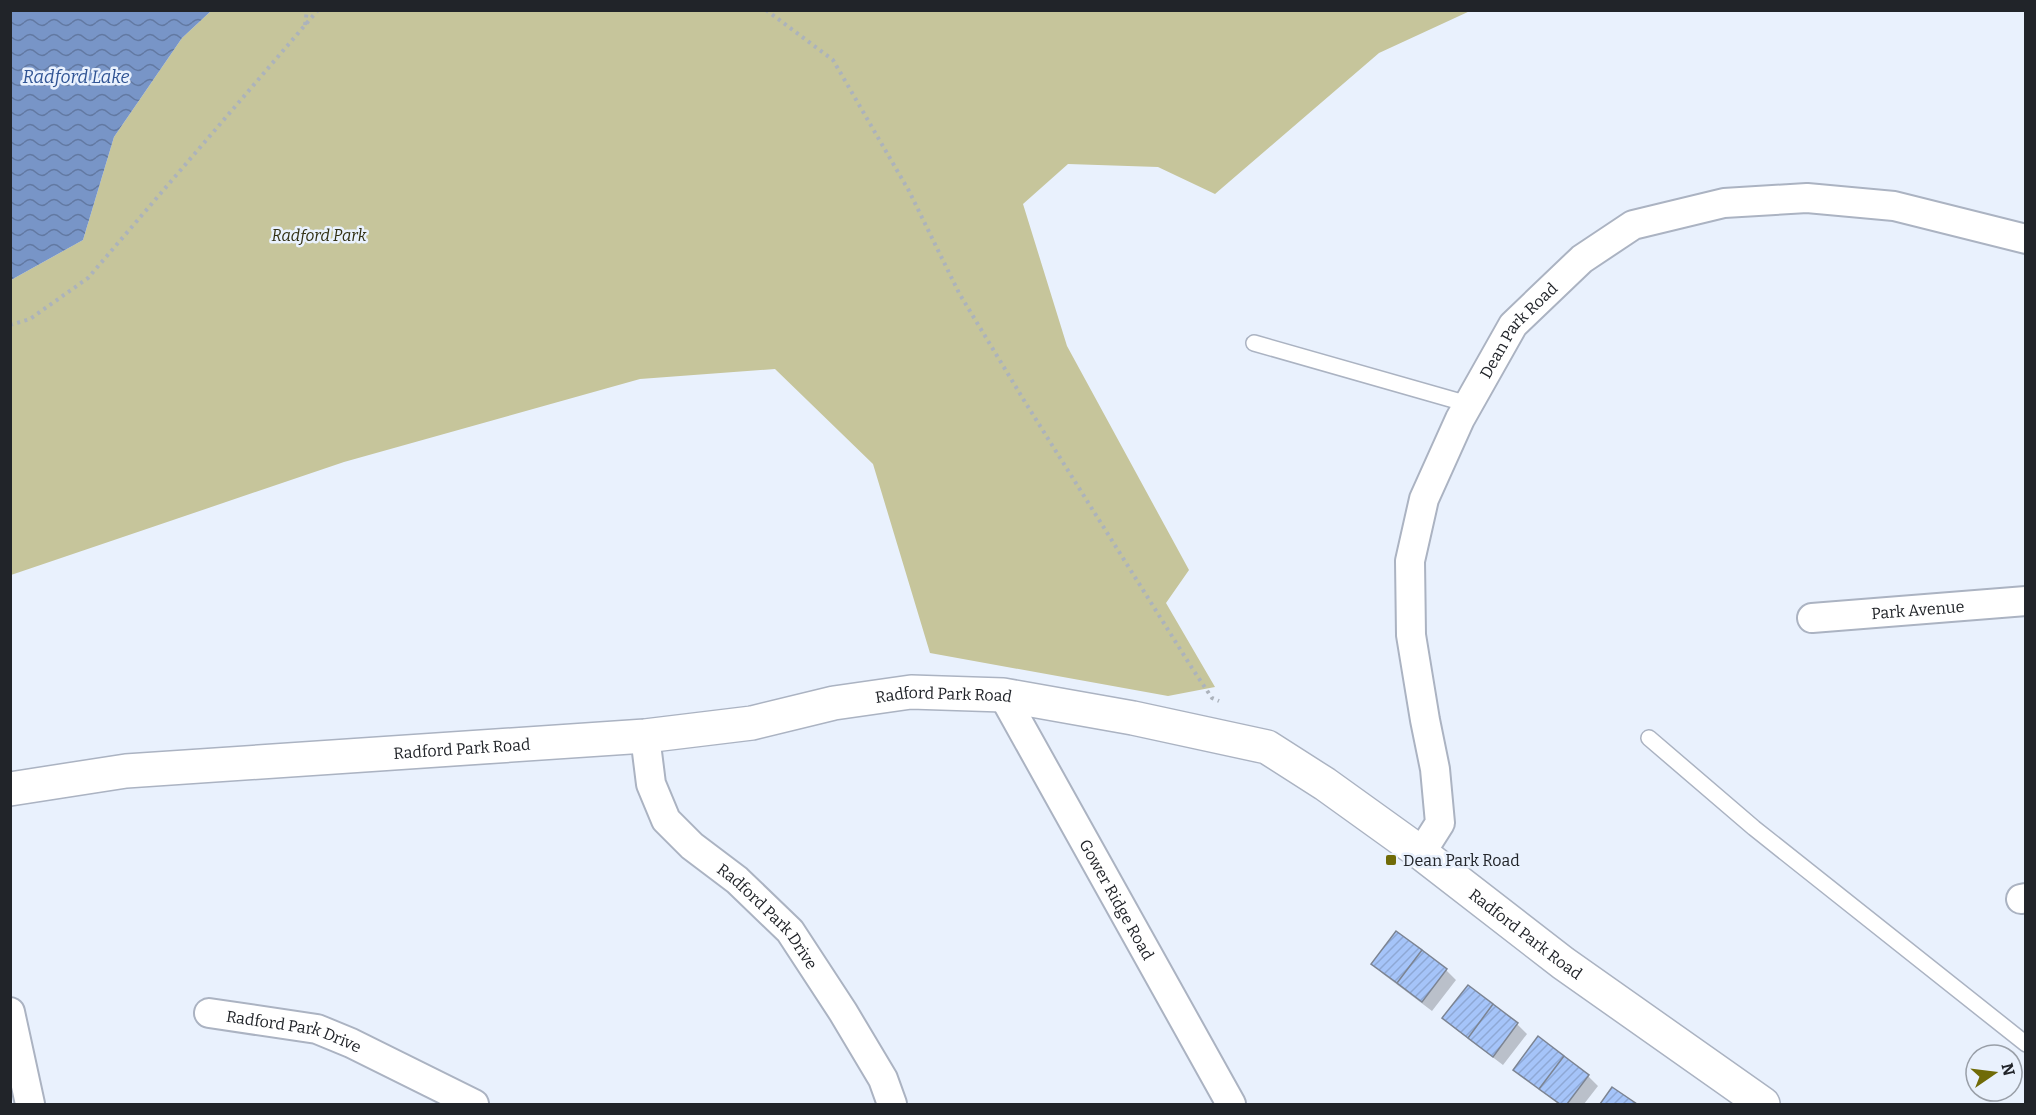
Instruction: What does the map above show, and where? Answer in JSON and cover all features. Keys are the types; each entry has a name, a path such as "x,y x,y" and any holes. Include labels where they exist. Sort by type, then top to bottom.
{"street":[{"name":"Dean Park Road","path":"1422,853 1440,823 1435,769 1411,634 1410,561 1424,499 1468,404 1513,325 1582,259 1633,225 1724,203 1807,198 1894,206 2025,239"},
{"name":"Park Avenue","path":"1812,618 2025,601"},
{"name":"Radford Park Road","path":"10,789 126,771 645,736 752,723 834,704 911,693 1003,695 1133,718 1267,747 1325,784 1422,853 1563,963 1763,1104"},
{"name":"Gower Ridge Road","path":"1003,695 1231,1104"},
{"name":"Radford Park Drive","path":"645,736 651,784 666,820 692,846 737,880 790,931 883,1078 892,1104"},
{"path":"10,1012 30,1104"},
{"name":"Radford Park Drive","path":"209,1013 317,1029 351,1043 474,1104"}],"lane":[{"path":"1254,343 1468,404"},
{"path":"1649,738 1754,828 2025,1044"}],"path":[{"path":"304,26 307,10"},
{"path":"10,325 30,319 88,278 318,10"},
{"path":"766,10 833,60 909,191 959,293 1024,402 1192,668 1212,698 1222,702"}],"green space":[{"name":"Radford Park","path":"211,11 1470,11 1379,53 1215,194 1158,167 1068,164 1023,204 1067,346 1189,570 1166,603 1215,687 1168,696 930,653 873,464 775,369 640,379 344,462 11,575 11,280 83,240 114,137 182,38"}],"water":[{"name":"Radford Lake","path":"11,10 211,11 182,38 114,137 83,240 11,280"}],"building":[{"path":"1396,931 1422,950 1397,983 1371,964"},
{"path":"1422,950 1447,969 1422,1002 1397,983"},
{"path":"1468,985 1493,1004 1468,1038 1442,1018"},
{"path":"1493,1004 1518,1023 1493,1057 1468,1038"},
{"path":"1538,1036 1564,1056 1539,1089 1513,1070"},
{"path":"1564,1056 1589,1075 1567,1104 1560,1104 1539,1089"},
{"path":"1612,1087 1637,1104 1600,1104"}],"place":[{"name":"Dean Park Road","path":"1391,860"}]}
